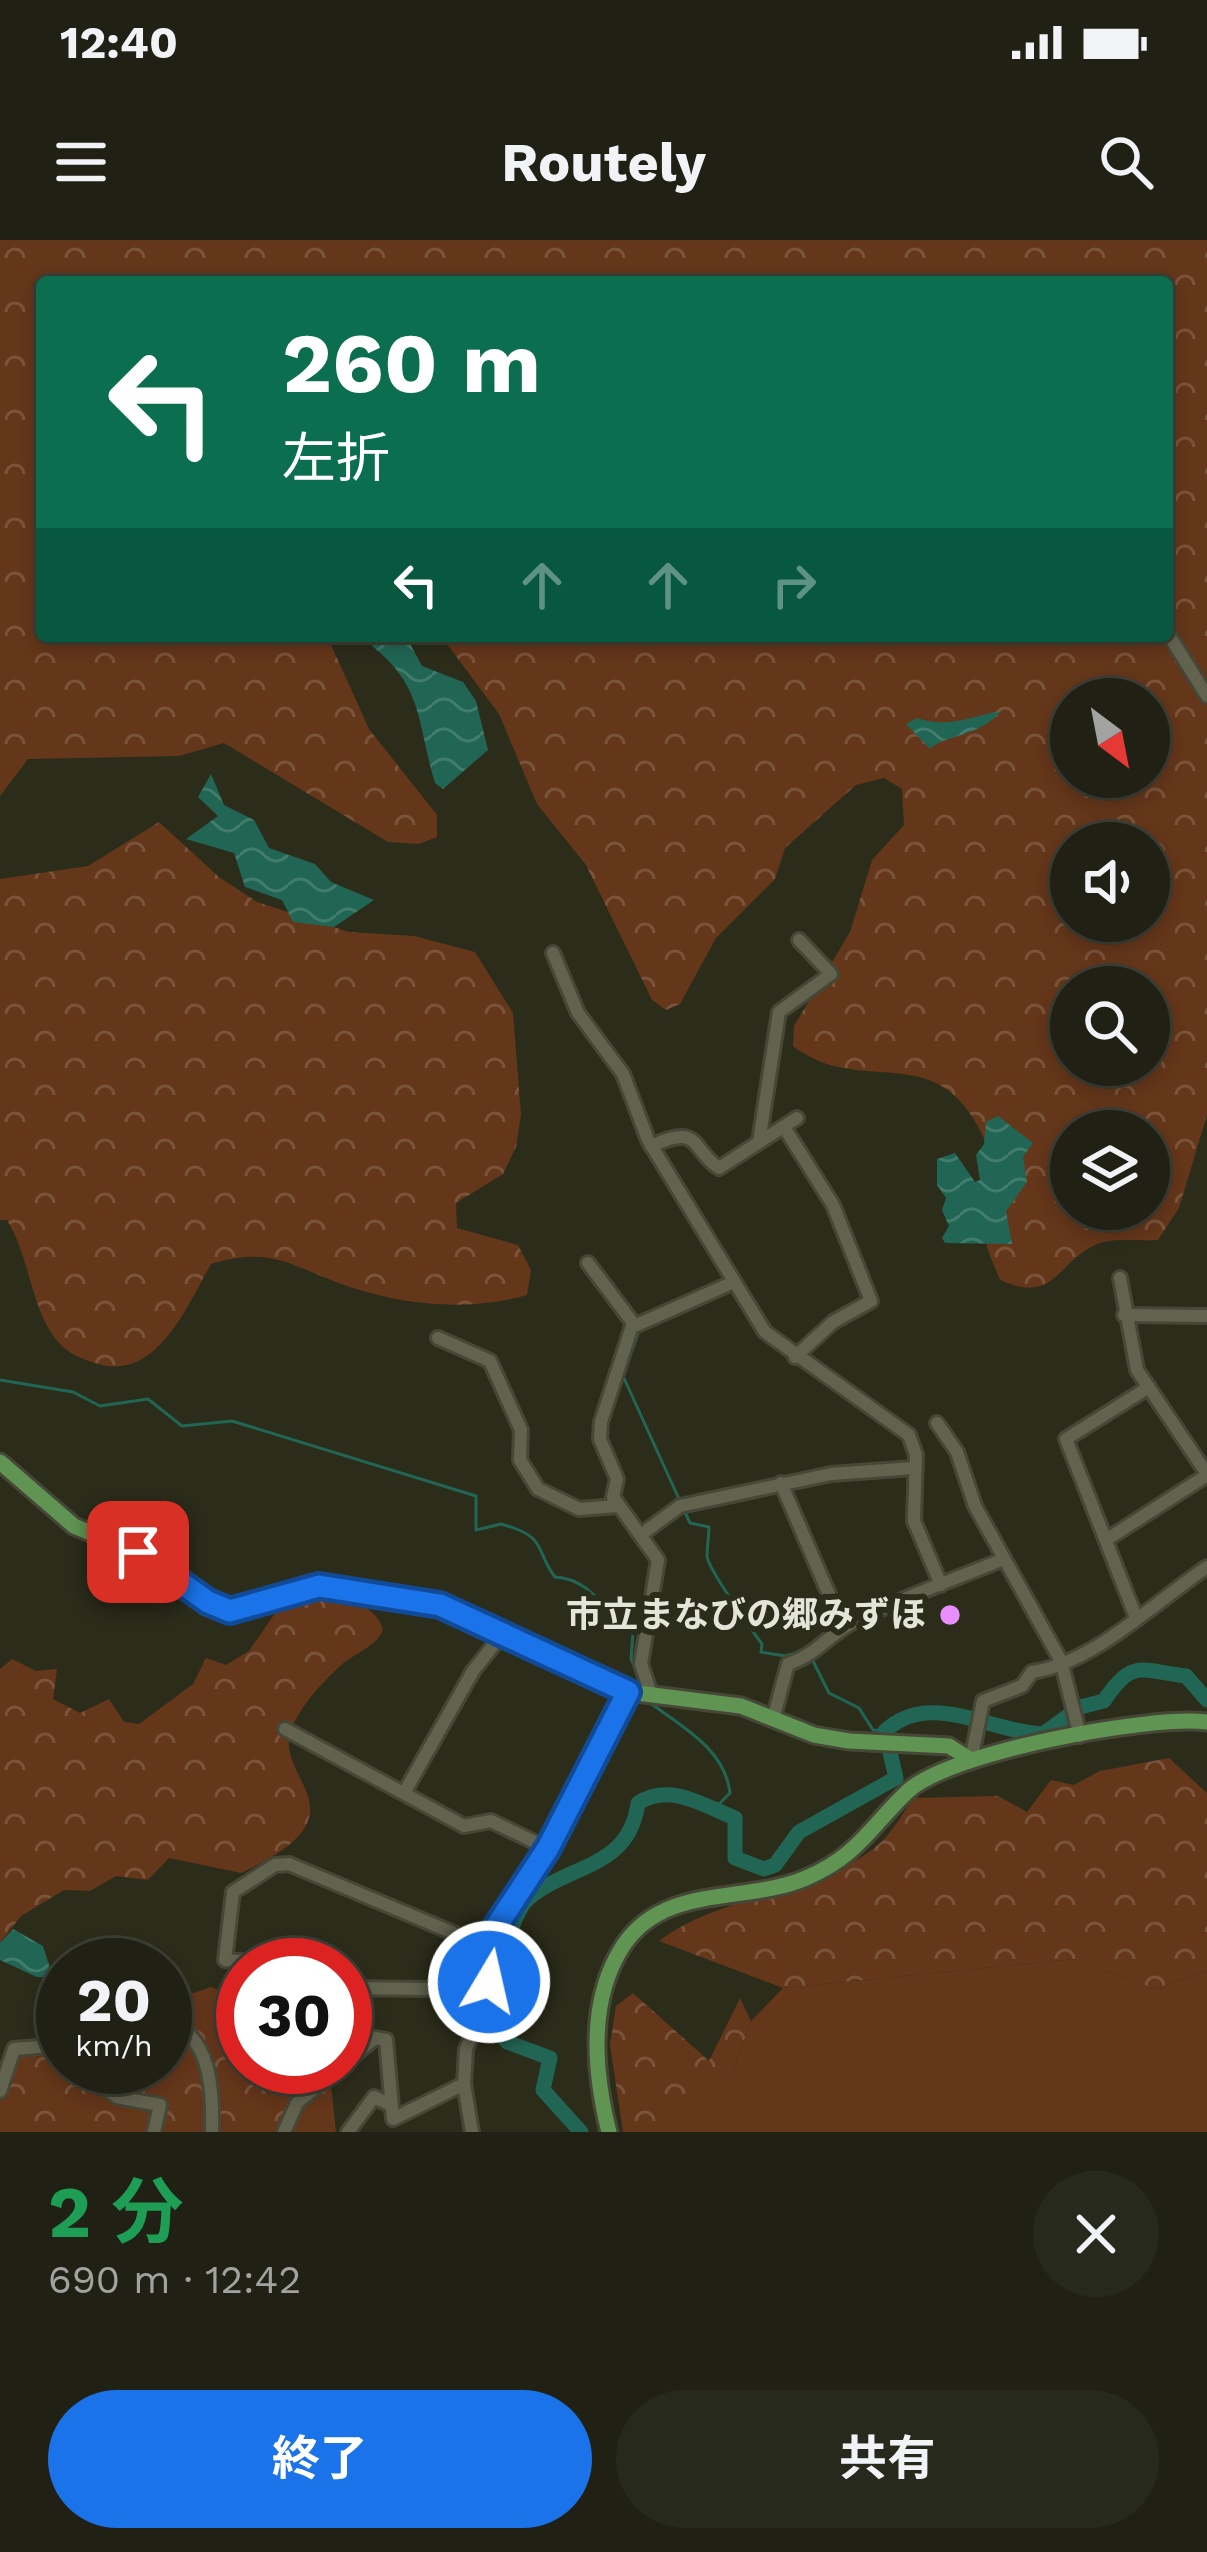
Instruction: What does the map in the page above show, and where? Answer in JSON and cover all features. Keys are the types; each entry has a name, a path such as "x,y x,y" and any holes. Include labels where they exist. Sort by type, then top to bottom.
{"main road":[{"path":"0,1462 74,1526 138,1552 208,1602 230,1611 319,1586 440,1605 640,1693 715,1701 814,1735 949,1746 970,1760"},
{"path":"609,2132 596,2044 604,1992 624,1945 660,1909 778,1886 829,1868 866,1841 909,1790 945,1767 1077,1729 1150,1721 1207,1722"}],"street":[{"path":"1173,642 1207,696"},
{"path":"759,1142 779,1012 831,974 799,940"},
{"path":"553,953 578,1013 623,1074 651,1146 765,1332 909,1435 914,1521 940,1585"},
{"path":"651,1146 670,1137 695,1141 719,1168 797,1118"},
{"path":"784,1127 832,1204 871,1301 823,1329 795,1357"},
{"path":"472,2132 464,2084 466,2049 488,1999 494,1930 640,1693 644,1619 659,1570 642,1534 614,1497 617,1479 600,1439 632,1327 623,1304 588,1263"},
{"path":"1106,1540 1207,1474 1130,1354 1120,1278"},
{"path":"632,1327 734,1282"},
{"path":"1124,1316 1207,1316"},
{"path":"438,1338 490,1361 521,1430 520,1460 538,1490 579,1509 618,1505"},
{"path":"1135,1615 1066,1439 1149,1387"},
{"path":"937,1423 957,1452 976,1506 1064,1668 1077,1729"},
{"path":"642,1534 680,1506 781,1484 914,1468"},
{"path":"781,1484 843,1627"},
{"path":"773,1718 782,1670 813,1657 843,1627 1004,1559"},
{"path":"970,1760 983,1701 1022,1686 1032,1672 1064,1668 1102,1646 1135,1615 1207,1567"},
{"path":"404,1793 473,1671 505,1632"},
{"path":"285,1730 464,1826 491,1821 548,1848"},
{"path":"228,1938 233,1892 275,1865 289,1864 463,1937 494,1930"},
{"path":"372,1988 432,1989 466,1969 490,1967"},
{"path":"192,2040 214,2088 212,2132"},
{"path":"372,2040 386,2040 392,2119 464,2084"},
{"path":"0,2091 14,2049 36,2047"},
{"path":"111,2094 160,2105 154,2132"},
{"path":"284,2132 297,2103 308,2094"},
{"path":"348,2132 374,2096 391,2105"}],"green space":[{"path":"0,240 1207,240 1207,1115 1179,1208 1170,1222 1170,1110 1050,1110 1050,1230 1165,1230 1158,1240 1100,1243 1046,1284 1019,1287 1000,1280 985,1236 987,1147 963,1104 942,1086 919,1077 845,1068 819,1061 793,1046 794,1026 850,932 872,860 904,825 902,789 884,778 856,785 785,848 775,879 716,938 680,1004 666,1010 652,1000 586,865 537,804 499,714 445,642 1173,642 1173,276 36,276 36,642 330,642 369,729 437,815 437,837 419,844 388,842 224,743 179,756 28,759 0,796"},
{"path":"159,822 219,877 257,902 349,932 414,936 475,952 513,1013 521,1115 516,1147 503,1174 456,1203 457,1228 518,1245 531,1270 527,1295 462,1305 396,1299 284,1261 252,1257 211,1264 167,1337 135,1362 95,1363 73,1354 55,1339 40,1311 14,1233 7,1220 0,1220 0,879 88,866"},
{"path":"322,1595 367,1609 383,1630 327,1679 293,1725 289,1744 310,1813 302,1831 281,1851 241,1873 169,1858 148,1880 116,1876 90,1891 64,1890 21,1916 0,1943 0,1669 12,1659 36,1671 57,1669 53,1699 80,1713 109,1699 124,1722 139,1724 193,1684 206,1658 226,1665 249,1651 282,1603"},
{"path":"1169,1758 1207,1793 1207,1971 1155,1989 1074,1959 783,1988 659,1941 710,1913 848,1865 885,1838 914,1798 998,1796 1027,1812 1051,1780 1074,1785 1100,1771"},
{"path":"1074,1959 1155,1989 1207,1971 1207,2132 684,2132 677,2116 733,2071 751,2021 783,1988"},
{"path":"216,1989 216,2094 332,2094 336,2132 0,2132 0,2061 36,2048 36,2094 192,2094 192,1994"},
{"path":"633,1993 709,2061 740,1998 751,2021 733,2071 678,2116 684,2132 623,2132 610,2045 616,2006"}],"water":[{"path":"373,642 409,642 422,666 463,682 476,701 488,750 443,789 435,783 410,692"},
{"path":"1001,711 983,726 930,749 906,724 917,718 949,722"},
{"path":"211,774 224,805 254,820 269,848 315,864 331,882 374,900 334,927 293,922 282,900 245,887 234,853 186,839 218,816 198,797"},
{"path":"998,1116 1033,1143 1023,1157 1027,1182 1006,1211 1012,1244 945,1243 942,1238 949,1226 942,1210 946,1198 937,1185 937,1159 955,1153 975,1182 980,1180 976,1155 984,1144 986,1122"},
{"path":"13,1929 36,1942 36,1977 0,1960 0,1943"}],"waterway":[{"path":"639,1331 623,1376 679,1499"},
{"path":"0,1380 73,1392 100,1406 148,1399 182,1426 232,1421 476,1496 476,1530 501,1524 527,1534 555,1577 588,1590 633,1632 631,1659 641,1682"},
{"path":"683,1508 690,1523 709,1527 709,1562 762,1644 761,1652 785,1656 803,1651"},
{"path":"812,1659 829,1693 859,1708 873,1730 885,1731"},
{"path":"581,2132 543,2090 550,2058 507,2042 487,2016 515,1985 502,1959 524,1904 545,1887 611,1853 632,1825 638,1803 675,1795 735,1818 735,1858 764,1869 775,1865 799,1832 896,1778 885,1731 902,1719 941,1713 1043,1734 1080,1707 1104,1701 1122,1679 1138,1670 1186,1676 1207,1700"},
{"path":"649,1702 699,1740 720,1763 730,1793 713,1810"}],"place":[{"name":"市立まなびの郷みずほ","path":"950,1615"}],"route":[{"path":"138,1552 208,1602 230,1611 250,1610 292,1591 319,1586 440,1605 628,1692 548,1848 494,1930 489,1982"}]}
